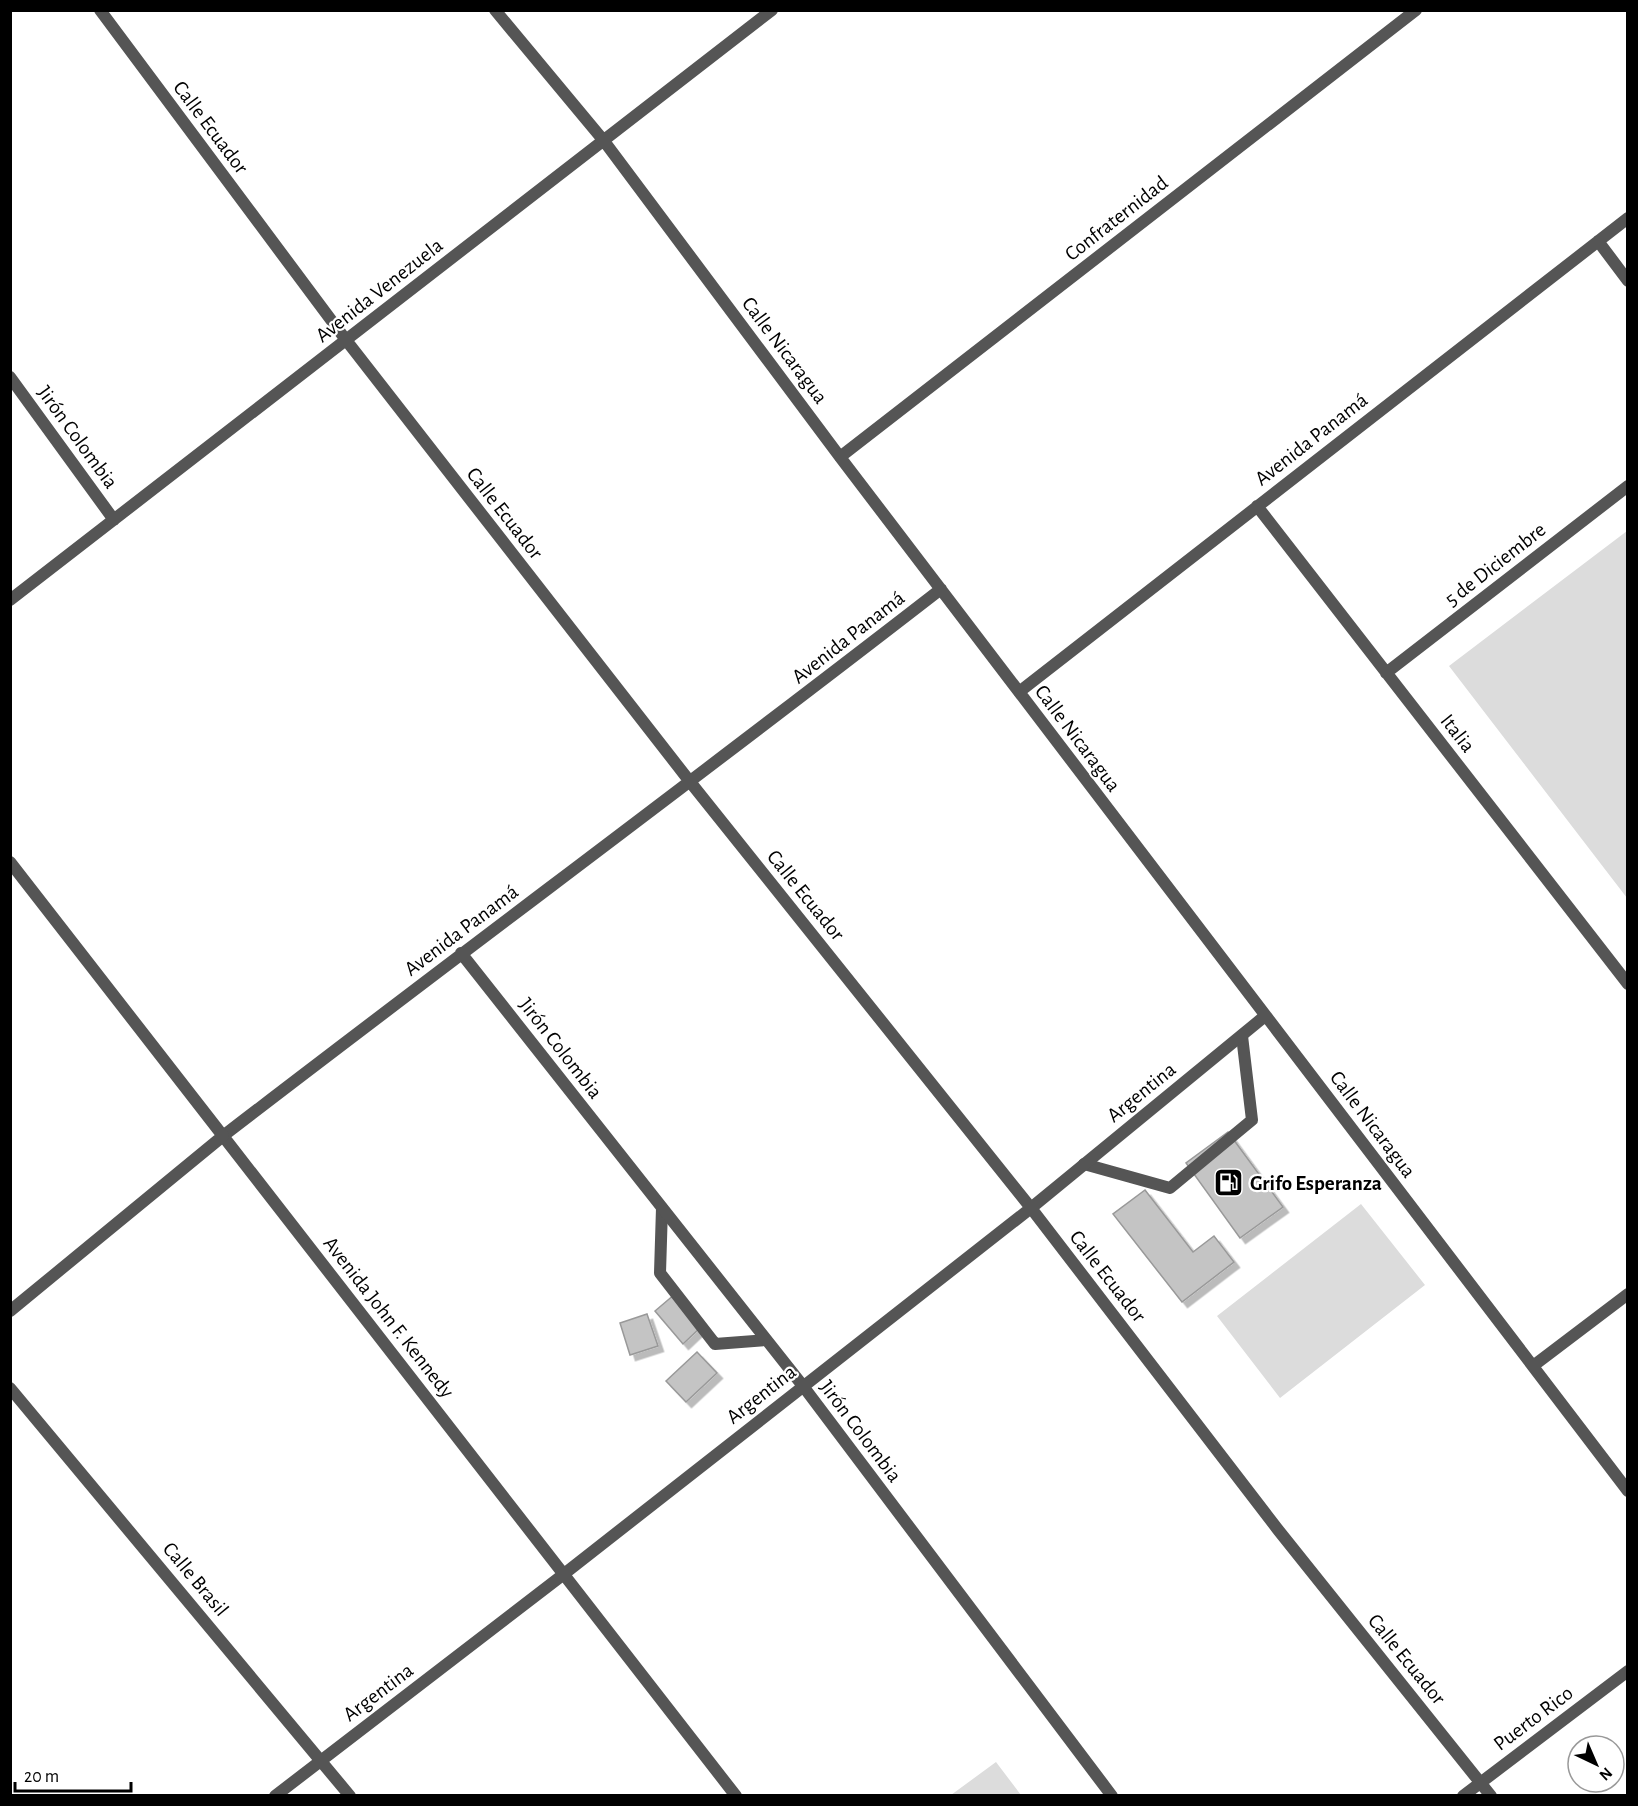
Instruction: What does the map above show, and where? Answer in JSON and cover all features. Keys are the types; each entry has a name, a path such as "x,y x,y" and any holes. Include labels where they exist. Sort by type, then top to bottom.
{"street":[{"name":"Calle Ecuador","path":"100,10 346,340 691,783 1031,1208 1279,1531 1491,1796"},
{"name":"Calle Nicaragua","path":"495,10 604,141 840,457 1628,1491"},
{"name":"Avenida Venezuela","path":"10,600 772,10"},
{"name":"Confraternidad","path":"840,457 1416,10"},
{"name":"Avenida Panamá","path":"1019,692 1628,218"},
{"path":"1598,241 1628,281"},
{"name":"Jirón Colombia","path":"10,377 114,520"},
{"name":"5 de Diciembre","path":"1386,673 1628,486"},
{"name":"Italia","path":"1257,506 1628,984"},
{"name":"Avenida Panamá","path":"10,1311 223,1136 461,953 691,783 941,589"},
{"name":"Avenida John F. Kennedy","path":"10,862 736,1796"},
{"name":"Jirón Colombia","path":"461,953 802,1386 1112,1796"},
{"name":"Argentina","path":"275,1796 564,1574 1031,1208 1265,1017"},
{"path":"1084,1164 1170,1188 1252,1120 1242,1035"},
{"path":"662,1208 660,1273 715,1344 766,1340"},
{"path":"1533,1366 1628,1294"},
{"name":"Calle Brasil","path":"10,1388 350,1796"},
{"name":"Puerto Rico","path":"1463,1796 1628,1671"}],"shaded area":[{"path":"1627,531 1627,898 1449,666"},
{"path":"1361,1204 1425,1285 1280,1398 1217,1316"},
{"path":"996,1762 1021,1795 951,1795"}],"building":[{"path":"1228,1132 1283,1207 1240,1238 1186,1163"},
{"path":"1145,1190 1193,1252 1214,1236 1234,1262 1182,1302 1113,1214"},
{"path":"675,1294 702,1326 683,1344 655,1311"},
{"path":"647,1314 658,1346 630,1355 620,1323"},
{"path":"697,1352 717,1373 686,1402 666,1381"}],"place":[{"name":"Grifo Esperanza","path":"1229,1183"}]}
